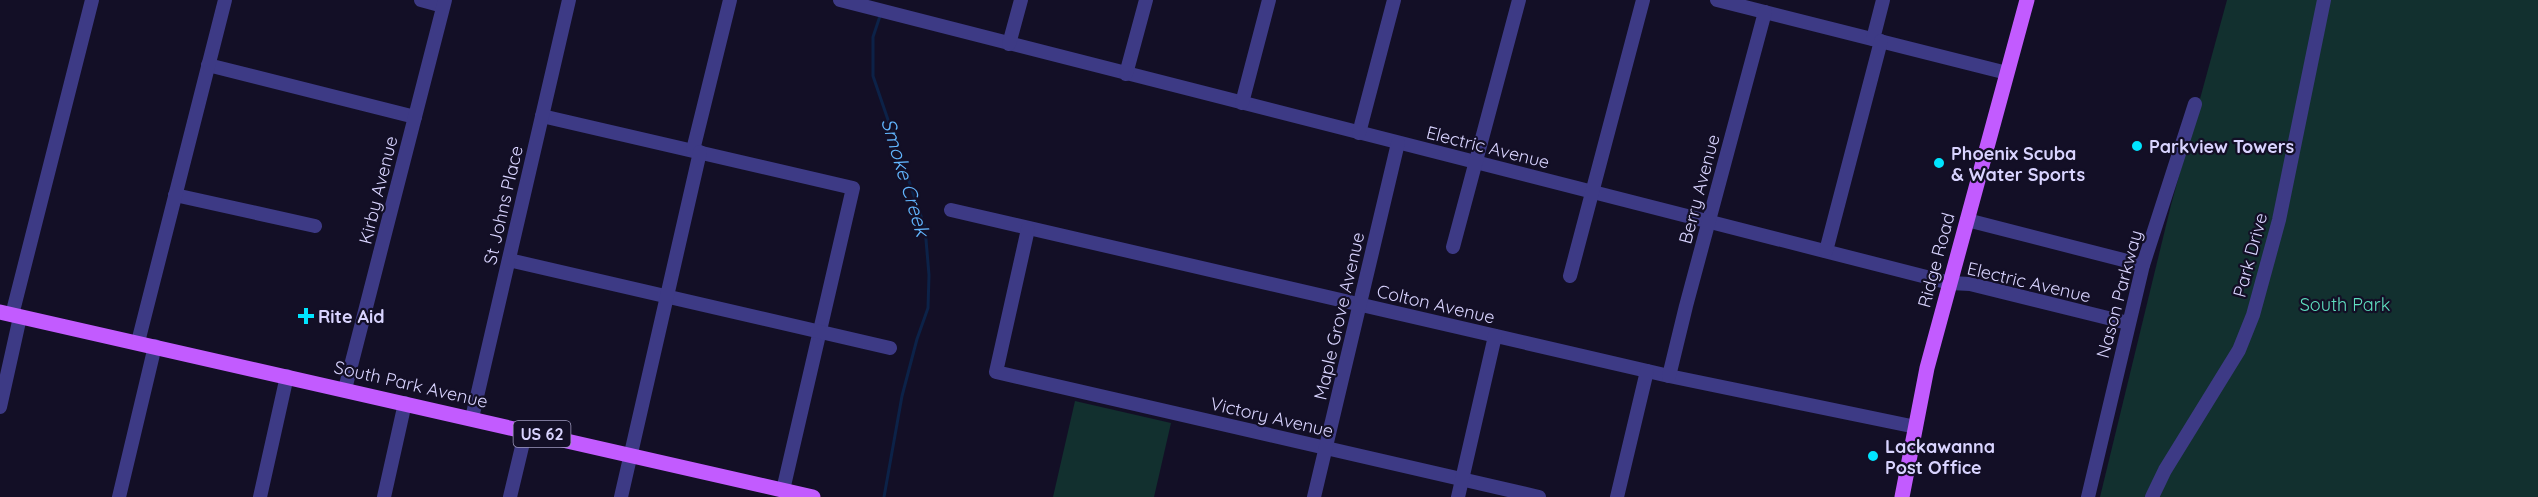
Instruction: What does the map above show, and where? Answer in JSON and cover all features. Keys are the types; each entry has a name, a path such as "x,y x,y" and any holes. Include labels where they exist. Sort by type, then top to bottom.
{"main road":[{"name":"Ridge Road","path":"1902,497 1927,368 2026,0"},
{"name":"South Park Avenue","path":"11,315 526,430 813,497"}],"street":[{"path":"0,407 11,315 92,0"},
{"path":"138,342 225,0"},
{"path":"421,0 444,3"},
{"name":"St Johns Place","path":"472,418 569,0"},
{"path":"621,497 667,296 730,0"},
{"name":"Electric Avenue","path":"840,0 1950,283 1971,284 2128,323"},
{"path":"1009,44 1020,0"},
{"path":"1126,74 1146,0"},
{"path":"1242,103 1269,0"},
{"path":"1359,133 1394,0"},
{"path":"1453,247 1519,0"},
{"path":"1570,276 1643,0"},
{"path":"1717,0 1741,3 1765,12 2007,73"},
{"path":"1826,251 1877,40 1883,0"},
{"name":"Park Drive","path":"2152,497 2164,470 2239,350 2253,315 2279,220 2324,0"},
{"name":"Kirby Avenue","path":"345,389 444,3"},
{"name":"Berry Avenue","path":"1669,376 1708,221 1765,12"},
{"path":"208,65 415,117"},
{"name":"Nason Parkway","path":"2088,497 2143,265 2196,104"},
{"path":"542,116 853,188 783,490"},
{"name":"Maple Grove Avenue","path":"1314,497 1398,143"},
{"path":"175,195 315,226"},
{"name":"Colton Avenue","path":"951,210 1669,376 1916,427"},
{"path":"1967,220 2143,265"},
{"name":"Victory Avenue","path":"1028,229 996,372 1539,497"},
{"path":"509,260 890,348"},
{"path":"1458,497 1495,336"},
{"path":"119,497 155,346"},
{"path":"1617,497 1647,371"},
{"path":"260,497 287,376"},
{"path":"384,497 405,403"},
{"path":"510,497 526,430"}],"green space":[{"name":"South Park","path":"2227,0 2538,0 2538,497 2100,497 2171,205"},
{"path":"1075,401 1171,423 1154,497 1053,497"}],"waterway":[{"name":"Smoke Creek","path":"881,13 873,37 873,76 925,228 929,275 928,308 902,396 884,497"}],"place":[{"name":"Parkview Towers","path":"2137,146"},
{"name":"Phoenix Scuba & Water Sports","path":"1939,163"},
{"name":"Rite Aid","path":"306,316"},
{"name":"Lackawanna Post Office","path":"1873,456"}]}
